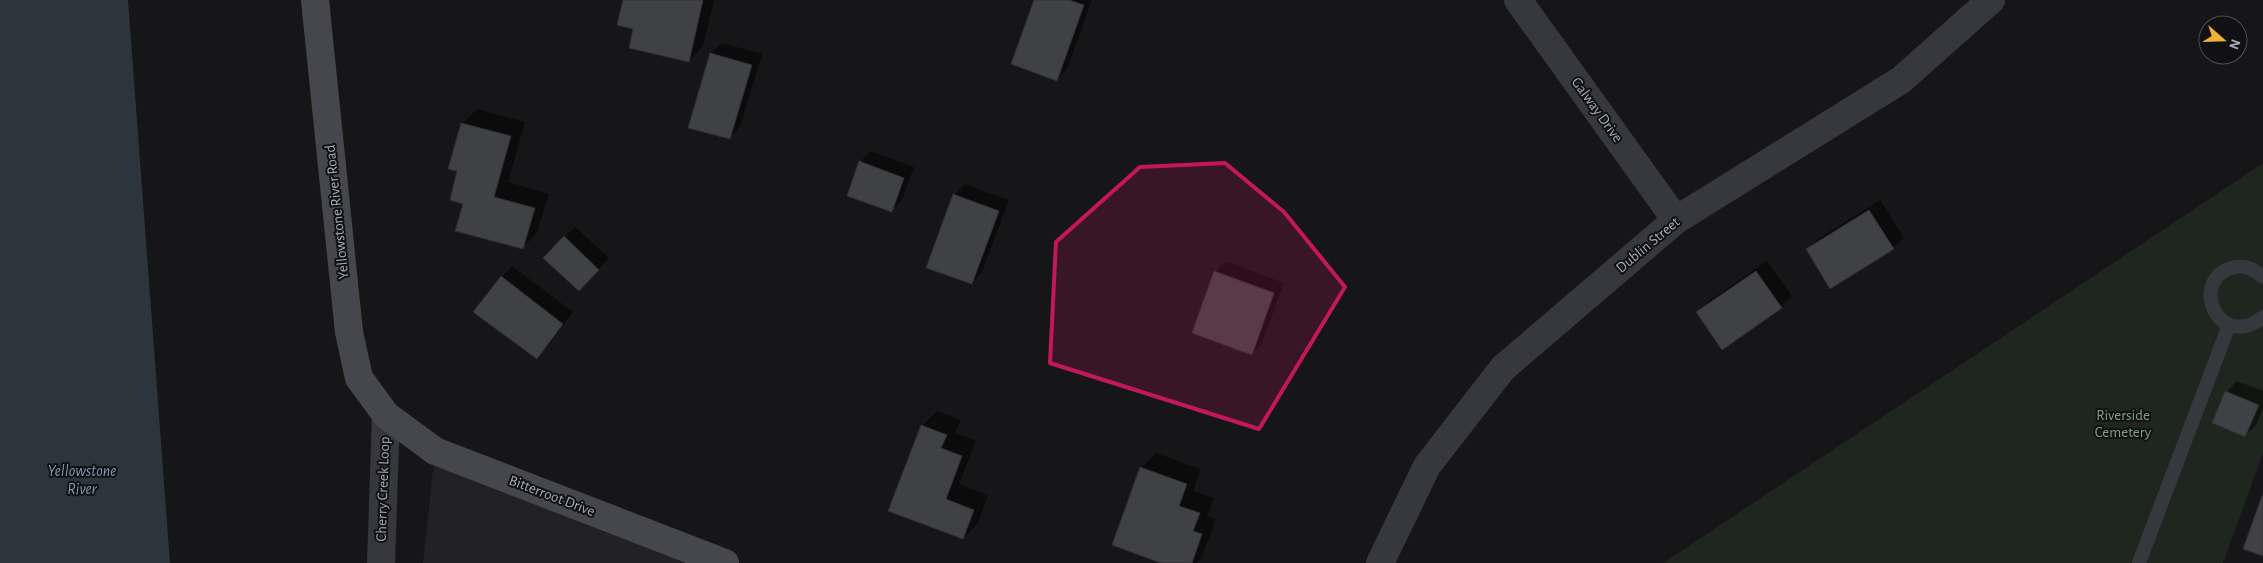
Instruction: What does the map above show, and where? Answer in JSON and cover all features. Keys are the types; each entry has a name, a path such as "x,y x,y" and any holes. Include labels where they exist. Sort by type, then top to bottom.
{"street":[{"name":"Yellowstone River Road","path":"314,0 349,332 359,378 386,415"},
{"name":"Galway Drive","path":"1518,0 1676,220"},
{"name":"Dublin Street","path":"1380,563 1427,466 1504,368 1676,220 1901,80 1991,0"},
{"name":"Cherry Creek Loop","path":"381,563 386,415"},
{"name":"Bitterroot Drive","path":"386,415 435,451 725,563"}],"lane":[{"path":"2263,278 2249,268 2240,266 2222,273 2215,280 2210,298 2217,316 2230,325 2245,327 2255,324 2263,317"},
{"path":"2139,563 2230,325"}],"highlighted area":[{"path":"1225,163 1284,212 1345,287 1259,429 1050,363 1056,242 1140,167"}],"shaded area":[{"path":"435,451 725,563 423,563"}],"green space":[{"name":"Riverside Cemetery","path":"2263,163 2263,453 2223,563 1663,563"}],"water":[{"name":"Yellowstone River","path":"0,0 128,0 170,563 0,563"}],"building":[{"path":"623,0 703,0 689,62 629,48 633,29 617,25"},
{"path":"1034,0 1069,0 1084,5 1057,81 1011,64"},
{"path":"710,53 752,65 730,139 688,128"},
{"path":"461,123 511,136 494,197 535,208 523,249 455,231 463,204 450,200 457,171 448,169"},
{"path":"859,161 904,178 892,212 847,196"},
{"path":"953,194 999,211 972,284 926,268"},
{"path":"1869,210 1894,249 1830,289 1806,249"},
{"path":"564,236 599,270 579,291 543,258"},
{"path":"1214,271 1274,293 1252,355 1192,333"},
{"path":"1756,271 1782,308 1722,350 1696,312"},
{"path":"501,276 563,324 537,359 473,312"},
{"path":"2225,391 2259,405 2245,437 2212,423"},
{"path":"921,425 947,435 941,448 962,456 946,499 974,510 963,539 888,511"},
{"path":"1140,467 1187,484 1179,506 1200,513 1193,531 1202,534 1192,563 1161,563 1112,545"},
{"path":"2263,493 2263,556 2243,549"}]}
